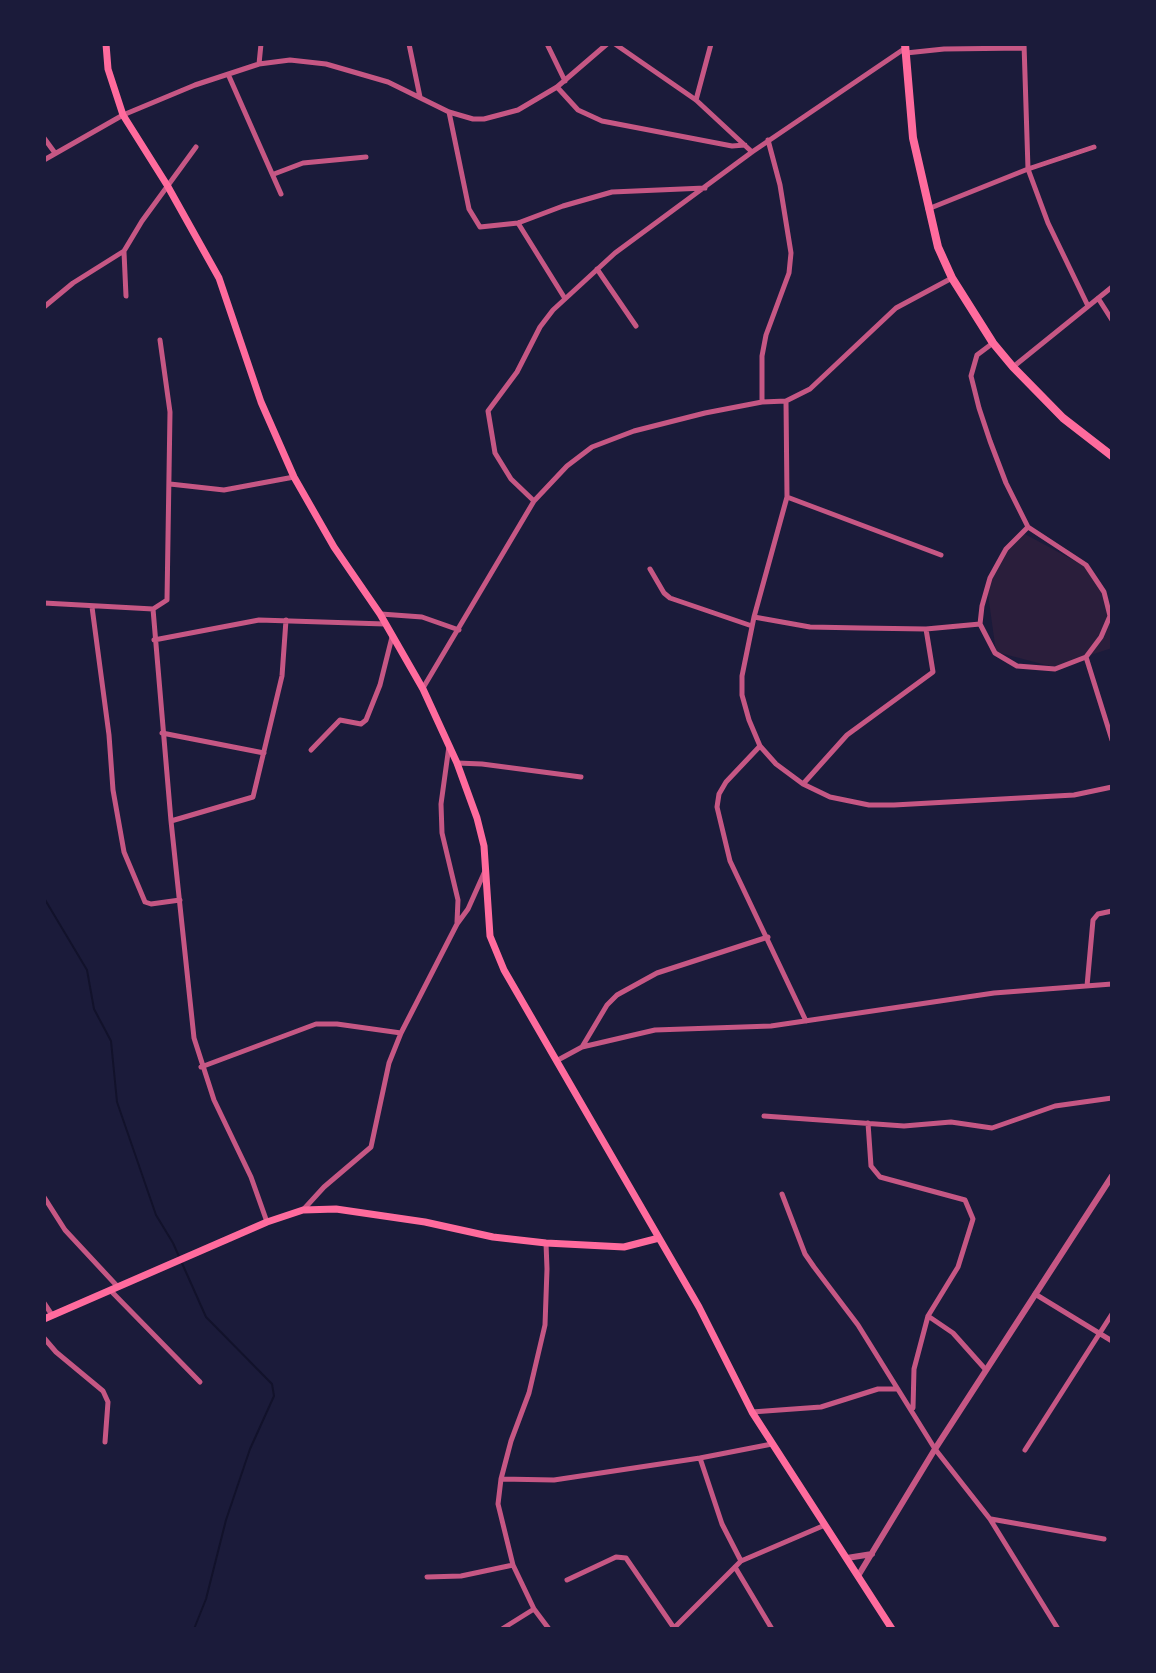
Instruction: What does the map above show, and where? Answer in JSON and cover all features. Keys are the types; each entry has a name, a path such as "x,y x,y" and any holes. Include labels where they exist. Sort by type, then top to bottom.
{"highway":[{"path":"905,49 913,138 927,209 938,247 952,278 993,343 1013,367 1063,418 1112,456"}],"main road":[{"path":"106,44 108,69 123,115 219,278 261,402 294,477 423,689 457,763 484,846 491,940 521,1002 558,1060 699,1307 752,1412 892,1629"},
{"path":"48,1318 267,1222 303,1210 346,1211 425,1222 493,1237 546,1243 624,1247 659,1238"}],"street":[{"path":"259,64 261,44"},
{"path":"409,44 420,97"},
{"path":"547,44 565,81"},
{"path":"44,160 123,115 259,64 290,60 326,64 388,82 449,112 484,119 518,110 557,87 607,44"},
{"path":"615,44 696,100 752,152"},
{"path":"696,100 711,44"},
{"path":"534,501 511,479 495,453 488,411 517,372 540,327 564,297 768,140 905,49 1024,46 1028,169 1048,223 1088,306"},
{"path":"228,74 281,194"},
{"path":"557,87 578,110 602,121 732,146 745,145"},
{"path":"449,112 458,166 475,222 483,227 518,223 612,192 706,188"},
{"path":"44,138 55,153"},
{"path":"762,402 764,346 789,273 791,253 780,185 768,140"},
{"path":"44,307 73,283 124,251 196,147"},
{"path":"927,209 1094,147"},
{"path":"274,174 303,163 366,157"},
{"path":"518,223 564,297"},
{"path":"124,251 126,296"},
{"path":"597,269 636,326"},
{"path":"423,689 534,501 567,466 592,447 613,438 705,413 762,402 786,401 810,389 896,308 952,278"},
{"path":"1013,367 1112,287"},
{"path":"1098,298 1112,320"},
{"path":"44,603 153,609 167,600 170,412 160,340"},
{"path":"993,343 977,355 971,376 1006,483 1028,527 1086,565 1104,592 1111,616 1086,657 1055,669 1017,666 995,653 980,624 990,578 1006,549 1028,527"},
{"path":"786,401 787,497 754,617 742,676 742,695 760,746 776,764 803,784 839,799 869,805 1074,795 1112,787"},
{"path":"170,484 224,490 294,477"},
{"path":"787,497 941,555"},
{"path":"650,569 670,598 752,626"},
{"path":"92,607 113,790 124,852 145,902 180,900"},
{"path":"153,609 162,733 194,1038 201,1067 251,1177 267,1222"},
{"path":"380,614 422,617 459,630"},
{"path":"754,617 810,627 926,629 980,624"},
{"path":"154,640 259,620 385,624"},
{"path":"171,821 253,797 282,676 286,620"},
{"path":"803,784 847,735 933,672 926,629"},
{"path":"311,750 340,720 361,724 366,720 380,685 392,636"},
{"path":"1086,657 1112,740"},
{"path":"162,733 264,753"},
{"path":"449,745 441,804 442,833 458,900 457,924"},
{"path":"760,746 726,782 719,794 717,807 730,861 806,1021"},
{"path":"457,763 581,777"},
{"path":"303,1210 324,1187 371,1147 389,1063 401,1033 457,924 468,909 485,871"},
{"path":"1087,986 1093,920 1098,914 1112,911"},
{"path":"582,1047 607,1005 617,995 657,973 768,937"},
{"path":"558,1060 582,1047 655,1030 771,1026 994,993 1112,984"},
{"path":"201,1067 316,1024 401,1033"},
{"path":"764,1116 904,1126 951,1122 992,1128 1055,1106 1112,1098"},
{"path":"868,1123 871,1166 880,1177 965,1200 973,1219 958,1267 928,1316 914,1369 912,1409"},
{"path":"858,1576 1034,1293 1112,1176"},
{"path":"782,1194 805,1254 858,1325 935,1449 990,1519 1058,1629"},
{"path":"44,1197 65,1230 114,1289 200,1382"},
{"path":"546,1243 545,1325 529,1393 501,1479 498,1504 513,1565 534,1609 549,1629"},
{"path":"1034,1293 1112,1341"},
{"path":"44,1303 48,1318"},
{"path":"1025,1450 1112,1314"},
{"path":"928,1316 953,1333 986,1370"},
{"path":"44,1338 103,1391 108,1402 105,1442"},
{"path":"878,1389 888,1376"},
{"path":"752,1412 821,1407 878,1389 898,1389"},
{"path":"501,1479 554,1480 772,1444"},
{"path":"700,1458 722,1524 741,1561"},
{"path":"990,1519 1104,1539"},
{"path":"567,1580 616,1557 626,1558 674,1628 741,1561 825,1525"},
{"path":"847,1558 872,1554"},
{"path":"427,1577 461,1576 513,1565"},
{"path":"735,1567 772,1629"},
{"path":"502,1629 534,1609"}],"shaded area":[{"path":"1023,533 1086,567 1103,593 1112,627 1112,648 1054,667 996,652 987,587 1007,549"}],"waterway":[{"path":"44,898 87,970 94,1009 111,1041 117,1102 156,1215 173,1243 206,1317 272,1384 274,1396 250,1449 226,1520 206,1599 194,1629"}]}
